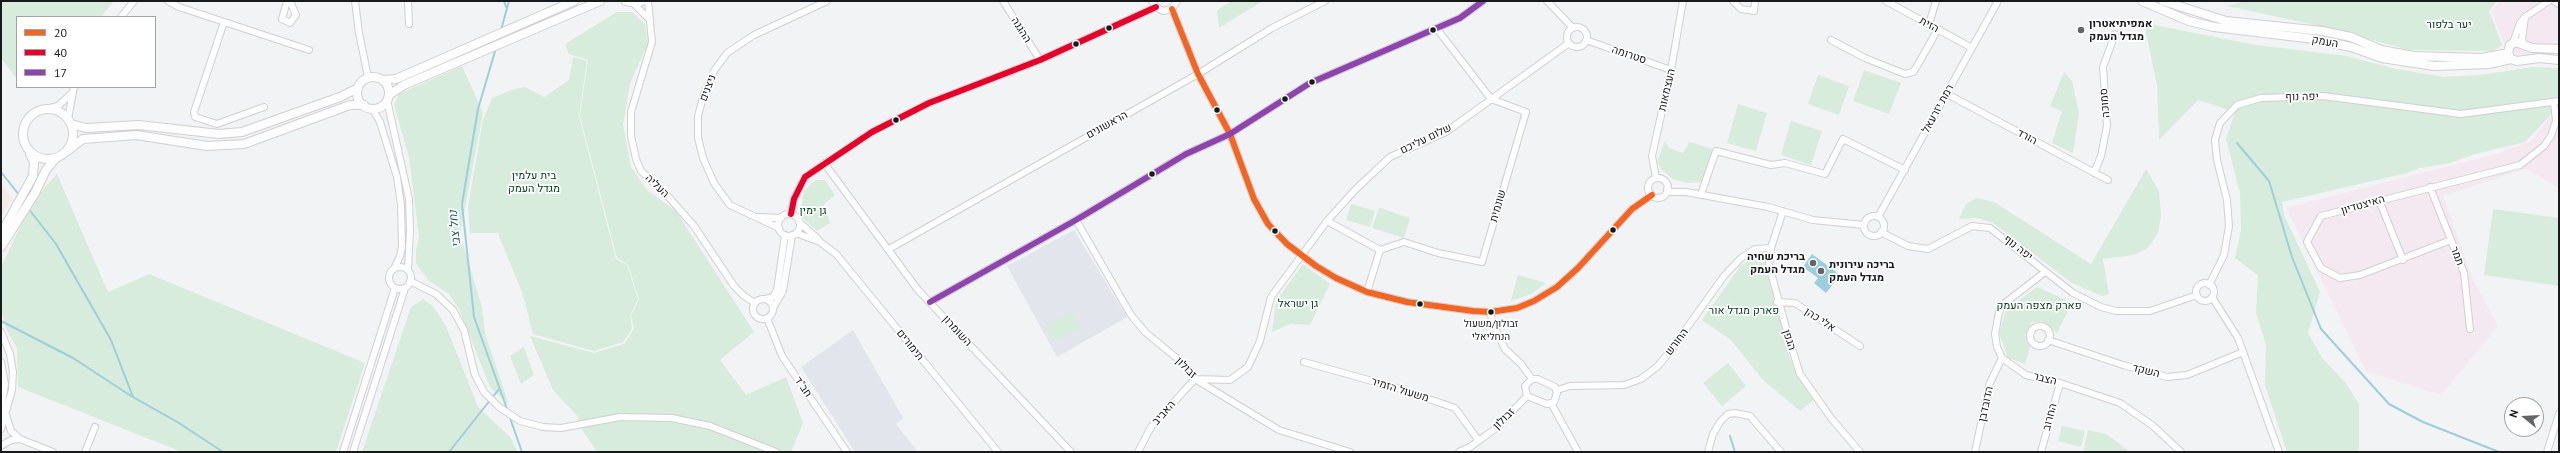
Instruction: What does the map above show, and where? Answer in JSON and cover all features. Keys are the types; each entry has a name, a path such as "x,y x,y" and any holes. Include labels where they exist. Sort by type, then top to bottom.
{"main road":[{"path":"1,234 33,176 34,162 23,139 24,126 34,113 41,110 56,110 69,121 86,128 139,125 220,134 242,132 340,97 358,88 368,77 383,80 396,78 574,1"},
{"path":"1,247 35,193 46,170 55,159 83,139 136,135 207,146 238,145 350,105 380,107 388,97 404,85 600,1"},
{"path":"629,2 642,1"},
{"name":"העמק","path":"2142,1 2189,21 2214,27 2314,40 2351,47 2382,58 2434,66 2489,64 2510,56"},
{"name":"העמק","path":"2163,1 2226,21 2322,31 2351,37 2382,50 2414,56 2482,58 2510,56 2517,61 2535,58 2559,60"},
{"path":"2510,56 2513,43 2519,42 2524,45 2559,49"},
{"path":"383,80 388,85 388,97"},
{"path":"358,88 358,98 368,107"},
{"path":"67,151 73,138 69,121"},
{"path":"27,148 37,157 55,159"}],"street":[{"path":"122,16 134,1"},
{"path":"168,1 179,7 308,50"},
{"path":"286,1 282,19 290,23 296,15 290,1"},
{"path":"355,1 359,33 368,77"},
{"path":"408,1 409,24"},
{"name":"העליה","path":"648,1 651,21 650,50 633,98 631,112 631,136 636,159 641,171 666,194 694,226 734,286 744,296 755,303"},
{"name":"ניצנים","path":"791,234 730,205 714,183 703,158 698,138 698,116 704,94 714,71 728,53 740,42 827,1"},
{"name":"ההגנה","path":"1003,1 1040,60"},
{"path":"1152,1 1156,7 1163,11 1172,9 1177,1"},
{"name":"הראשונים","path":"889,249 1198,74 1272,28 1325,1"},
{"path":"930,302 1076,220 1186,154 1230,134 1310,83 1437,29 1460,18 1483,1"},
{"path":"1547,1 1573,28 1583,29 1586,34 1586,40 1578,46 1569,43 1568,34 1573,28"},
{"name":"העצמאות","path":"1656,178 1652,156 1671,70 1684,1"},
{"path":"1733,1 1741,9 1754,11 1755,1"},
{"name":"הזית","path":"1886,1 1972,48"},
{"path":"1929,24 1936,1"},
{"name":"רמת יזרעאל","path":"1878,217 1998,1"},
{"path":"2513,43 2520,23 2525,17 2549,1"},
{"path":"2554,1 2559,4"},
{"path":"629,2 651,21"},
{"path":"778,228 781,218 791,214 794,199 805,177 872,132 929,103 1040,60 1156,7"},
{"path":"1172,9 1198,74 1230,134 1254,199 1261,212 1276,232 1302,256 1336,278 1367,292 1407,302 1490,312 1516,308 1534,301 1557,287 1578,268 1632,209 1652,195 1660,197 1668,189"},
{"path":"2524,45 2522,39 2525,17"},
{"path":"224,22 194,112 195,117 217,124 264,107"},
{"path":"1437,29 1491,99"},
{"path":"1831,40 1865,58 1905,74 1913,72 1938,30"},
{"name":"סמוכה","path":"2094,173 2101,156 2107,126 2103,67 2115,34"},
{"name":"סטרומה","path":"1586,40 1671,70"},
{"name":"שלום עליכם","path":"1195,379 1230,380 1248,367 1260,341 1271,297 1327,221 1355,190 1390,156 1446,132 1569,43"},
{"path":"69,121 71,94 74,88"},
{"path":"41,110 58,106 71,94"},
{"name":"הורד","path":"1947,94 2108,180"},
{"name":"יפה נוף","path":"2209,284 2224,255 2229,226 2227,200 2216,160 2215,140 2220,123 2237,105 2261,98 2323,96 2461,114 2556,102"},
{"path":"353,452 405,288 410,281 408,270 410,230 408,199 388,97"},
{"name":"שונמית","path":"1380,250 1404,242 1438,253 1482,262 1526,112 1491,99"},
{"name":"האיצטדיון","path":"2451,240 2403,260 2360,275 2340,278 2321,268 2308,242 2321,216 2520,165 2544,146 2551,136 2556,121 2556,102"},
{"path":"368,107 380,122 397,177 402,246 400,256 389,280 395,288"},
{"path":"1701,194 1716,151 1771,166 1785,163 1825,174 1843,139 1905,170"},
{"name":"השומרון","path":"824,164 889,249 918,290 1071,452"},
{"path":"1652,195 1648,187 1651,181 1656,178 1665,181 1670,192 1701,194 1783,211 1813,220 1864,225"},
{"name":"תמר","path":"2430,187 2464,272 2470,329"},
{"path":"2379,200 2403,260"},
{"name":"הגפן","path":"1783,211 1771,248 1769,265 1777,302 1800,374 1831,418 1860,452"},
{"name":"תימורים","path":"791,214 820,242 836,254 998,452"},
{"name":"ניצנים","path":"755,216 781,218"},
{"path":"1870,217 1878,217 1883,222 1882,232 1875,236 1870,236 1865,230 1864,225 1870,217"},
{"name":"זבולון","path":"1076,220 1130,315 1145,332 1178,360 1195,379 1279,430 1350,452"},
{"path":"1327,221 1380,250 1367,292"},
{"path":"791,234 783,291 773,308 771,315 767,318 756,316 753,310 755,303 772,297 777,290 791,234 799,222"},
{"name":"יפה נוף","path":"1882,232 1908,246 1928,249 1962,229 1981,225 2007,239 2045,272 2086,300 2116,311 2150,311 2196,296"},
{"name":"תימורים","path":"791,234 820,242"},
{"name":"החורש","path":"1557,390 1570,386 1624,386 1641,379 1658,366 1724,276 1741,258 1755,249 1771,248"},
{"path":"394,269 400,267 408,270"},
{"path":"2002,358 1995,334 1999,312 2005,303 2045,272"},
{"path":"410,281 436,294 454,310 464,330 476,375 484,392 499,407 520,421 543,427 561,428 620,417 672,418 710,426 776,452"},
{"path":"2209,284 2214,292 2212,297 2204,301 2196,296 2198,286 2209,284"},
{"path":"395,288 405,288"},
{"path":"343,452 395,288"},
{"path":"2212,297 2233,328 2243,352 2278,452"},
{"path":"765,299 770,301 773,308"},
{"name":"אלי כהן","path":"1777,302 1795,303 1860,346"},
{"path":"1490,312 1494,326 1505,349 1521,364 1532,379"},
{"name":"חב\"ד","path":"767,318 782,356 847,452"},
{"path":"1,332 10,354 13,372 1,429"},
{"name":"השקד","path":"2048,340 2123,365 2167,376 2188,375 2243,352"},
{"name":"הצבר","path":"2002,358 2026,375 2060,383 2120,403 2152,425 2182,452"},
{"name":"הדובדבן","path":"1975,452 1989,385 2002,358"},
{"path":"1,362 5,384 4,412 11,431 20,439 54,452"},
{"name":"משעול הזמיר","path":"1304,362 1449,405 1461,415 1479,442"},
{"name":"האביב","path":"1138,452 1151,427 1195,379"},
{"path":"1532,379 1538,379 1552,385 1557,390 1556,399 1551,403 1533,400 1527,396 1525,386 1532,379"},
{"name":"החרוב","path":"2041,452 2060,383"},
{"name":"זבולון","path":"1459,452 1479,442 1495,429 1527,396"},
{"path":"1551,403 1578,452"},
{"path":"1708,452 1712,434 1720,422 1728,414 1735,413 1750,416 1781,452"},
{"path":"2547,452 2559,414"},
{"path":"85,452 95,427"},
{"path":"1,446 11,440 20,439"}],"shaded area":[{"path":"2501,1 2559,1 2559,62 2508,52 2491,11"},
{"path":"2559,105 2559,188 2526,169 2443,196 2474,282 2498,326 2441,395 2366,371 2286,208 2496,154 2531,141"},
{"path":"1,184 12,200 1,216"},
{"path":"1074,230 1127,317 1057,357 1007,266"},
{"path":"853,330 903,418 896,424 918,452 855,452 801,367"}],"green space":[{"path":"1,1 114,1 102,16 16,16 16,78 1,58"},
{"path":"1232,1 1263,1 1219,28 1217,10"},
{"name":"יער בלפור","path":"2246,1 2497,1 2489,11 2502,45 2493,51 2409,50 2315,25 2227,6"},
{"path":"617,12 632,12 645,24 648,44 630,83 623,125 631,167 647,190 676,211 754,332 720,360 746,395 786,377 803,423 791,452 597,452 579,425 578,417 553,390 530,336 594,353 624,344 634,329 631,316 639,299 628,265 617,258 580,116 588,60 569,54 565,44"},
{"path":"2144,23 2256,45 2347,56 2396,69 2443,77 2480,75 2533,67 2559,68 2559,98 2555,110 2525,142 2475,154 2450,163 2420,168 2407,173 2282,202 2284,215 2320,292 2308,333 2322,358 2345,382 2359,404 2359,452 2287,452 2265,385 2266,345 2256,313 2258,275 2235,258 2241,230 2240,193 2226,139 2235,112 2198,100 2159,140 2157,85"},
{"name":"בית עלמין מגדל העמק","path":"573,57 587,61 579,116 616,259 627,265 638,299 630,316 632,329 623,342 594,351 533,334 523,295 498,233 470,233 468,207 483,120 492,98 514,89 525,87 544,97 569,80"},
{"path":"462,66 483,113 460,234 482,307 485,333 509,405 490,387 459,309 449,294 428,280 416,263 416,250 419,236 409,157 394,105 399,94"},
{"path":"1864,70 1901,83 1889,114 1853,101"},
{"path":"2064,72 2072,81 2079,113 2073,153 2052,143 2062,111 2050,106"},
{"path":"1818,75 1849,86 1839,115 1808,104"},
{"path":"1738,104 1767,113 1756,151 1727,143"},
{"path":"1791,121 1822,131 1811,165 1781,155"},
{"path":"1665,141 1669,148 1683,153 1689,142 1713,149 1702,182 1687,183 1673,179 1662,170 1657,162"},
{"path":"2146,169 2159,191 2161,215 2158,233 2148,248 2134,255 2103,259 2109,294 2102,296 2072,283 1993,223 1977,218 1959,219 1966,204 1977,198 1994,202 2091,264"},
{"path":"57,174 108,292 149,274 365,363 336,452 182,452 18,387 17,348 6,329 1,308 1,267 23,221 44,188"},
{"name":"גן ימין","path":"816,180 825,180 835,195 824,204 830,223 817,231 800,215 804,191"},
{"path":"1351,204 1375,211 1370,227 1346,220"},
{"path":"1379,208 1410,218 1404,238 1372,228"},
{"path":"2493,209 2559,218 2559,286 2484,275"},
{"name":"פארק מגדל אור","path":"1766,253 1774,302 1787,337 1788,353 1794,368 1815,399 1800,411 1763,380 1731,340 1702,320 1741,265"},
{"name":"גן ישראל","path":"1303,264 1330,284 1310,325 1290,324 1272,332 1276,301"},
{"path":"1518,275 1546,283 1531,294 1511,301"},
{"name":"פארק מצפה העמק","path":"2037,287 2072,303 2057,333 2042,321 2031,323 2025,335 2030,347 2025,364 2008,358 1999,333 2006,310"},
{"path":"423,299 433,306 446,326 478,407 510,437 518,452 362,452 411,307"},
{"path":"1073,312 1081,329 1053,341 1046,324"},
{"path":"524,347 534,375 521,384 510,356"},
{"path":"1728,363 1746,386 1722,406 1703,383"},
{"path":"2062,426 2085,431 2081,447 2058,441"},
{"path":"2088,430 2106,434 2130,452 2083,452"}],"water":[{"name":"בריכה עירונית מגדל העמק","path":"1812,254 1840,275 1826,293 1814,283 1818,278 1803,267"}],"waterway":[{"name":"נחל צבי","path":"504,1 506,7"},
{"name":"נחל צבי","path":"501,30 509,1"},
{"name":"נחל צבי","path":"496,48 478,109 462,204 474,317 507,409"},
{"path":"2237,143 2269,181 2292,257 2321,329 2389,404 2423,422 2499,452"},
{"path":"1,172 20,196"},
{"path":"28,208 56,244 111,340 133,397 179,423 223,452"},
{"path":"1,321 73,358 131,396"},
{"path":"449,452 499,389"},
{"name":"נחל צבי","path":"509,415 522,452"},
{"path":"1730,436 1735,452"}],"transit line":[{"name":"17","path":"930,302 1076,220 1186,154 1230,134 1310,83 1460,18 1483,1"},
{"name":"40","path":"791,214 794,199 805,177 872,132 929,103 1040,60 1156,7"},
{"name":"20","path":"1172,9 1198,74 1230,134 1254,199 1268,224 1287,244 1316,266 1336,278 1367,292 1407,302 1473,311 1490,312 1517,308 1534,301 1557,287 1578,268 1632,209 1652,195"}],"place":[{"name":"אמפיתיאטרון מגדל העמק","path":"2081,30"},
{"name":"בריכת שחיה מגדל העמק","path":"1813,263"},
{"name":"בריכה עירונית מגדל העמק","path":"1821,271"},
{"name":"זבולון/משעול הנחליאלי","path":"1491,312"}]}
